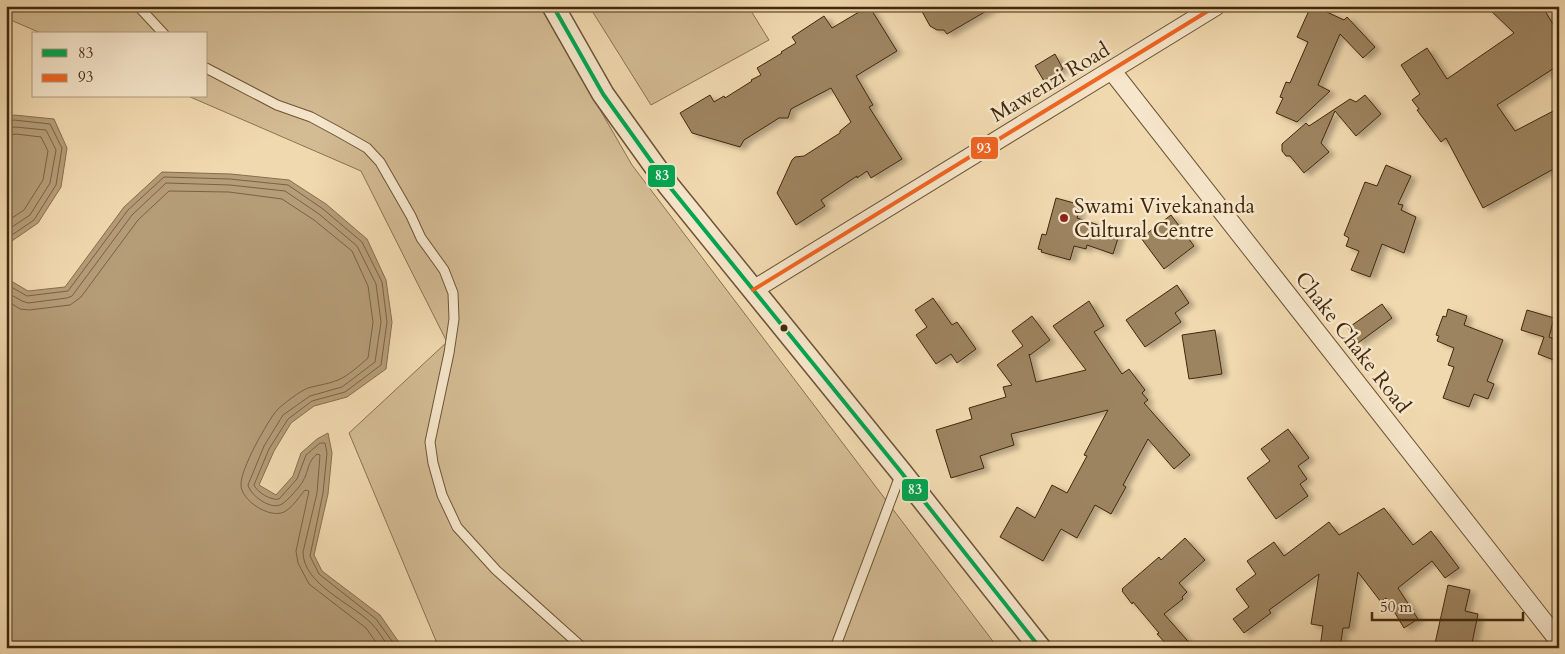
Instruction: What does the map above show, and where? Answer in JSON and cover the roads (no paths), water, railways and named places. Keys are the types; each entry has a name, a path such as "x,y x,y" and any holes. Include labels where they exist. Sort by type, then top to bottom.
{"street":[{"path":"553,6 603,94 669,186 901,472 1040,648"},
{"name":"Mawenzi Road","path":"753,290 1216,6"},
{"name":"Chake Chake Road","path":"1112,71 1559,641"}],"lane":[{"path":"138,6 162,32"},
{"path":"208,69 277,105 338,131 367,148 380,162 411,216 421,238 444,270 453,293 454,319 449,353 430,442 433,463 442,495 457,527 496,570 583,648"},
{"path":"835,648 901,472"}],"water":[{"path":"14,115 54,119 67,148 61,187 38,223 6,245 6,118"},
{"path":"162,172 231,174 289,180 326,204 367,239 386,280 392,322 386,369 347,397 314,406 291,423 274,451 259,485 276,495 293,476 301,453 317,439 328,433 332,453 328,494 314,555 322,571 380,615 403,648 6,648 6,278 28,291 65,287 124,207"}],"place":[{"name":"Swami Vivekananda Cultural Centre","path":"1064,218"}]}
